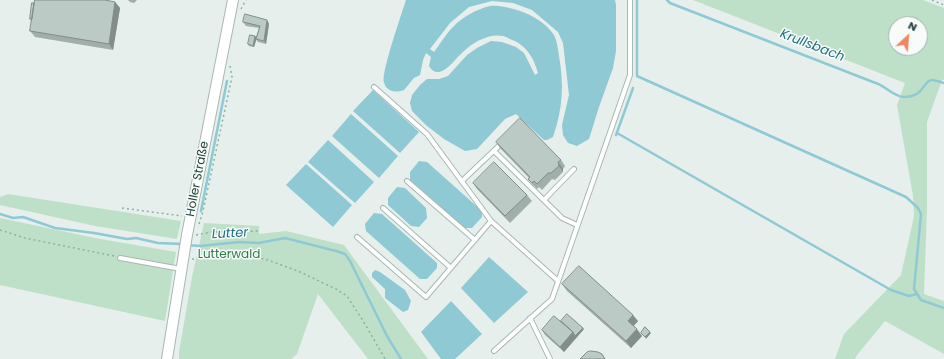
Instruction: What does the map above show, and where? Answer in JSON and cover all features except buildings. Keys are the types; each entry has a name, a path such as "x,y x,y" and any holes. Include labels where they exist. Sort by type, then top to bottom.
{"street":[{"name":"Holler Straße","path":"167,359 181,269 188,256 194,234 190,218 233,0"}],"lane":[{"path":"494,351 552,299 630,75 630,0"},
{"path":"374,87 427,134 491,221 558,281"},
{"path":"462,181 503,142"},
{"path":"494,151 562,218 577,225"},
{"path":"544,200 574,169"},
{"path":"406,181 474,240"},
{"path":"383,208 451,268"},
{"path":"358,237 426,296 491,221"},
{"path":"120,258 181,269"},
{"path":"530,318 550,359"}],"path":[{"path":"240,13 246,0"},
{"path":"932,0 944,5"},
{"path":"199,225 232,77 229,63"},
{"path":"122,208 190,218"},
{"path":"0,230 25,238 120,258"},
{"path":"194,234 211,232 259,231"},
{"path":"188,256 217,258 226,255 265,259 298,271 336,289 347,296 385,359"}],"green space":[{"path":"693,0 923,0 944,8 944,80 942,80 927,122 927,208 924,294 944,301 944,354 885,321 855,359 835,359 844,334 901,275 914,216 913,196 897,105 905,83"},
{"path":"8,194 181,221 177,239 95,226 0,205 0,197"},
{"path":"0,218 95,238 176,252 165,321 0,285"},
{"name":"Lutterwald","path":"204,223 259,226 259,234 286,231 344,245 428,359 368,359 318,294 297,354 291,359 179,359 192,277"}],"water":[{"path":"406,0 615,0 616,51 613,68 589,139 577,146 568,143 563,135 562,125 569,95 563,43 558,32 532,10 513,3 492,1 469,7 450,23 430,49 434,52 457,23 475,11 485,7 501,6 516,10 538,20 554,35 561,67 561,106 553,137 544,140 516,114 505,119 477,149 465,151 444,139 427,126 412,111 410,103 412,95 427,79 439,79 448,76 467,55 491,41 502,42 516,47 524,53 535,75 538,73 535,63 524,47 515,41 498,35 487,37 472,44 449,66 440,72 435,72 430,68 431,57 426,53 420,75 414,78 404,90 389,90 385,85 384,76 392,42"},
{"path":"373,90 419,132 400,153 353,111"},
{"path":"351,114 398,156 379,178 332,136"},
{"path":"328,140 374,182 355,203 308,162"},
{"path":"419,161 427,162 482,211 482,217 472,228 465,228 410,180 410,172"},
{"path":"306,164 352,205 333,227 286,185"},
{"path":"397,187 405,188 426,208 427,218 419,227 411,226 388,205 388,198"},
{"path":"374,213 382,214 437,263 437,268 427,279 420,279 366,231 365,224"},
{"path":"489,257 528,292 494,323 461,288"},
{"path":"375,270 405,290 411,301 408,310 403,312 385,298 385,289 372,277 372,273"},
{"path":"451,301 482,334 455,359 441,359 421,332"}],"waterway":[{"path":"637,0 637,76 906,197 918,208 921,214 914,289 921,300 944,308"},
{"name":"Krullsbach","path":"667,0 670,3 882,86 900,96 911,96 920,92 929,81 933,80 944,83"},
{"path":"201,211 227,81"},
{"path":"616,135 633,88"},
{"path":"617,133 891,290 909,296 917,294"},
{"name":"Lutter","path":"0,214 13,218 23,217 55,228 127,239 136,238 158,243 182,244"},
{"name":"Lutter","path":"187,245 200,246 239,242 259,243 285,238 345,254 350,261 387,336 401,359"}]}
